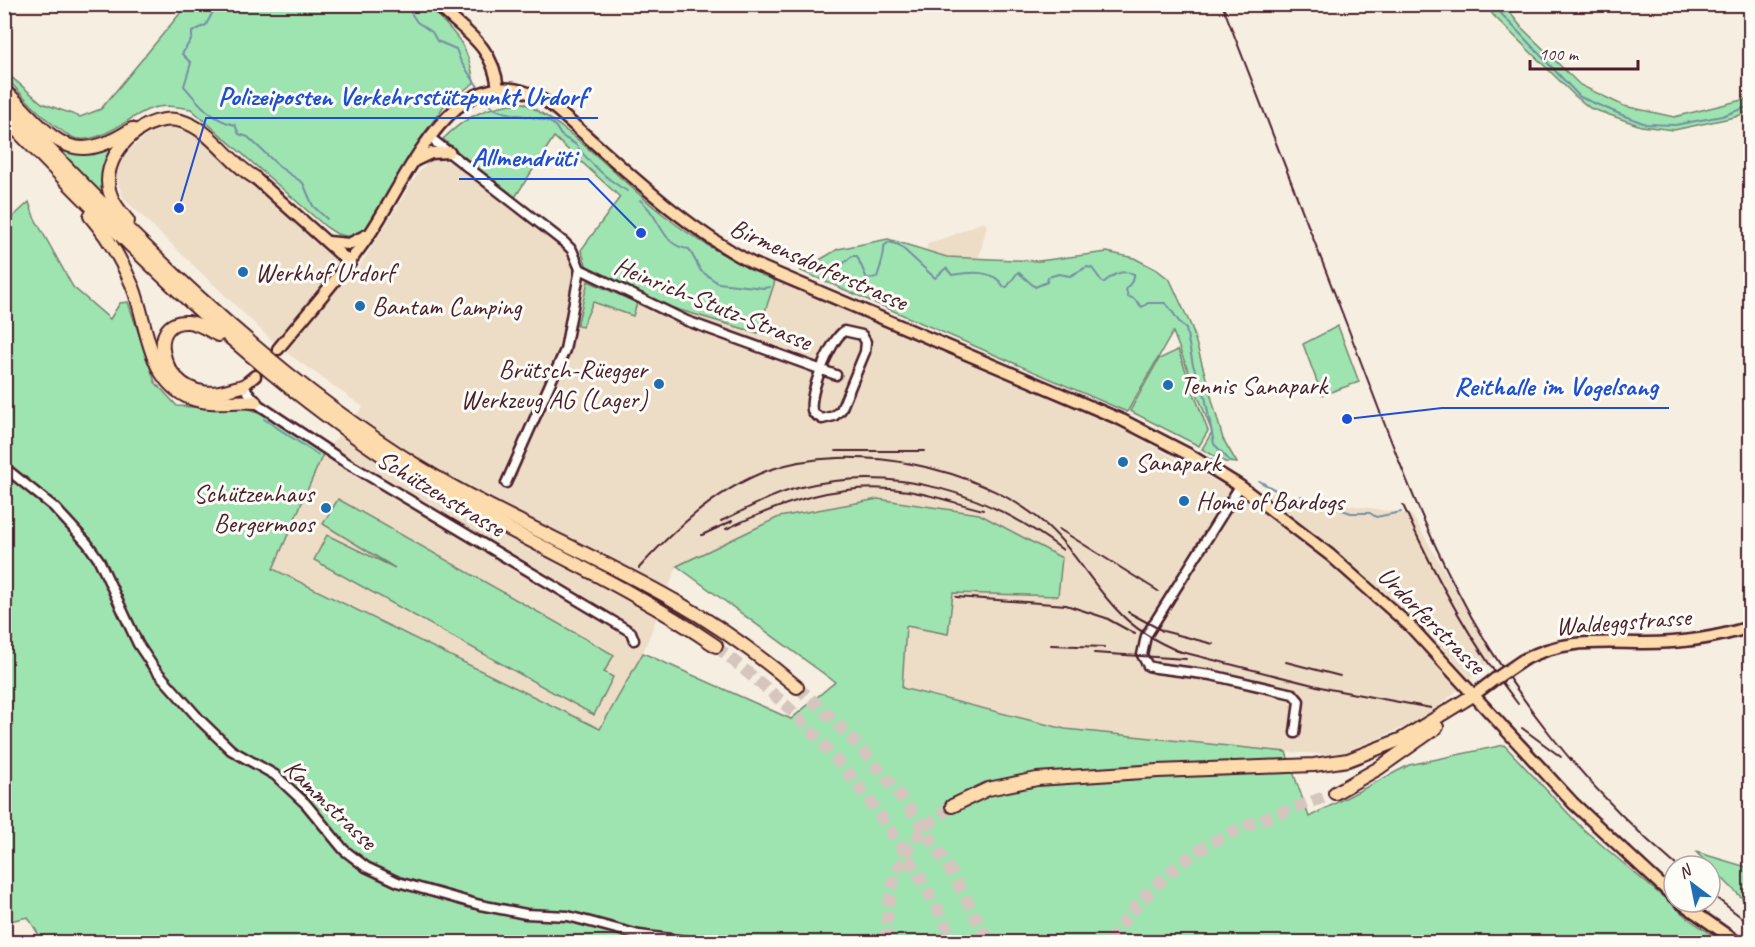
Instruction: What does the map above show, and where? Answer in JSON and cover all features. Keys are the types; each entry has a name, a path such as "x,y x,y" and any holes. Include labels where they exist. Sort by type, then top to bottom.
{"highway":[{"path":"4,91 44,131 66,145 93,148 120,142 156,121 183,122 200,130 254,177"},
{"path":"4,102 111,214 171,272 285,370 393,450 463,493 674,600 732,637 797,687"},
{"path":"4,117 136,252 240,347 330,418 413,475 492,521 633,594 716,646"},
{"path":"120,142 109,174 112,200 171,272"},
{"path":"48,163 58,180 100,228 120,260 135,292 150,349 163,375 182,394 210,402 255,402"},
{"path":"240,347 200,326 183,322 166,334 162,349 171,374 195,391 214,393 243,386"},
{"path":"210,402 234,395 243,386"},
{"path":"1335,792 1379,768 1462,709 1475,694"},
{"path":"952,806 988,789 1037,779 1158,771 1305,766 1348,760 1402,739 1475,694"}],"main road":[{"path":"278,349 350,263 374,229 429,137 457,107 475,96 494,89 492,61 481,43 436,4"},
{"name":"Birmensdorferstrasse","path":"494,89 530,93 551,105 670,211 707,238 738,255 1122,420"},
{"path":"413,161 431,153 448,152"},
{"path":"254,177 350,263"},
{"path":"326,242 340,245 354,243 374,229"},
{"path":"243,386 255,376"},
{"name":"Urdorferstrasse","path":"1122,420 1188,454 1240,486 1323,549 1379,597 1475,694 1601,831 1662,886"},
{"name":"Waldeggstrasse","path":"1475,694 1523,660 1551,647 1578,642 1685,641 1750,627"},
{"path":"1697,914 1737,942"}],"street":[{"name":"Heinrich-Stutz-Strasse","path":"429,137 572,249 580,269 687,321 836,375"},
{"path":"506,483 565,350 580,269"},
{"name":"Heinrich-Stutz-Strasse","path":"844,331 857,332 867,342 841,410 834,416 822,419 813,413 809,402 820,377 819,369 838,335 844,331"},
{"name":"Schützenstrasse","path":"243,386 255,402 342,460 630,632 634,640"},
{"name":"Kammstrasse","path":"4,467 54,507 87,543 99,560 138,644 154,668 201,721 231,750 275,775 306,804 344,850 366,867 398,882 480,905 526,914 568,916 639,935 694,942"},
{"path":"1240,486 1145,640 1142,655 1148,666 1211,675 1296,696 1299,701 1295,733"}],"shaded area":[{"path":"180,124 195,131 356,272 418,173 428,162 439,158 452,163 587,267 649,301 757,333 775,281 1123,429 1221,484 1412,515 1495,657 1427,717 1340,755 1286,752 1065,729 902,688 906,626 953,593 1058,596 677,566 643,653 601,729 273,569 323,454 363,407 280,348 123,198 116,177 118,166 130,149 149,133 167,125"},
{"path":"983,222 987,225 979,257 948,257 926,249 928,243"}],"green space":[{"path":"426,4 464,47 474,83 446,103 419,141 366,230 355,238 337,234 326,227 191,109 170,106 155,107 100,135 90,139 79,139 70,136 44,116 5,77 4,71 42,103 80,117 101,109 187,5"},
{"path":"1487,5 1504,5 1522,28 1580,85 1624,106 1674,117 1750,98 1750,111 1735,117 1674,130 1641,126 1590,108 1493,15"},
{"path":"524,103 562,127 677,225 746,267 775,281 758,333 649,301 587,267 581,250 620,197 554,137 514,199 443,139 461,124 480,113 500,106"},
{"path":"119,145 104,177 105,198 62,152 99,152"},
{"path":"29,202 34,217 73,287 110,319 120,303 128,302 155,382 177,406 211,408 242,406 263,414 323,454 273,569 600,729 643,653 791,719 835,682 677,566 779,517 878,499 979,514 1062,558 1058,596 953,593 948,634 906,626 902,688 1065,729 1286,752 1309,817 1409,765 1504,745 1583,829 1662,896 1662,914 1683,914 1723,942 43,942 28,917 5,922 4,225"},
{"path":"888,239 947,257 1039,261 1107,252 1134,258 1157,270 1170,280 1192,328 1223,439 1237,463 1225,462 1202,449 1212,432 1173,332 1127,412 801,271 838,249"},
{"path":"588,281 637,303 633,316 593,302 582,327 577,326"},
{"path":"1338,326 1359,382 1322,395 1303,344"},
{"name":"Tennis Sanapark","path":"1178,350 1208,431 1199,446 1130,411 1159,359"},
{"path":"338,499 614,655 604,672 613,677 594,715 314,560 327,535 395,568 323,524"},
{"path":"1722,860 1750,868 1750,906 1722,878"}],"waterway":[{"path":"217,4 206,25 192,32 192,38 182,54 191,63 184,86 206,110 219,119 235,125 239,134 248,137 281,168 303,183 313,206 327,219"},
{"path":"405,4 417,22 432,32 437,41 456,49 461,62 481,91"},
{"path":"1492,4 1580,97 1622,115 1646,124 1675,125 1722,116 1750,106"},
{"path":"483,96 488,104 496,109 545,120 553,124 561,135 576,145 599,170 627,191"},
{"path":"640,200 653,214 667,237 679,247 689,249 701,271 718,283 770,287"},
{"path":"811,272 835,271 852,256 857,256 867,279 877,277 884,246 889,242 899,245 935,278 946,268 952,275 974,273 988,275 1007,287 1018,272 1035,287 1047,282 1048,277 1059,274 1070,276 1087,267 1092,268 1103,283 1117,274 1125,272 1134,274 1126,290 1128,297 1133,298 1142,307 1148,303 1165,303 1186,329 1193,365 1205,396 1214,444 1231,462"},
{"path":"264,419 318,455"},
{"path":"1259,481 1279,492"},
{"path":"1301,496 1351,513 1370,513 1376,517 1401,512"}],"tunnel":[{"path":"716,646 789,708 845,769 905,852 954,942"},
{"path":"797,687 855,743 906,804 950,871 988,942"},
{"path":"1110,942 1152,889 1185,860 1223,836 1335,793"},
{"path":"887,942 889,901 900,865 920,833 952,806"}],"railway":[{"path":"1222,4 1398,458 1424,522 1454,584 1475,623 1524,700 1581,771 1612,805 1664,854"},
{"path":"836,451 924,451"},
{"path":"639,568 698,511 733,487 769,470 802,462 838,458 875,459 913,464 985,487 1017,503 1054,533 1108,600 1131,624 1146,635 1181,652"},
{"path":"721,521 770,498 801,487 836,481 871,479 939,488 971,499 1003,512 1063,550"},
{"path":"726,529 792,502 860,488 908,491 983,510"},
{"path":"1403,505 1454,608 1518,704"},
{"path":"702,535 732,521"},
{"path":"1059,529 1158,591"},
{"path":"956,597 1066,605 1106,618 1135,634"},
{"path":"1128,612 1163,631 1213,644"},
{"path":"1051,645 1104,647"},
{"path":"1174,650 1329,689 1431,708"},
{"path":"1094,653 1186,659"},
{"path":"1286,662 1340,676"},
{"path":"1522,728 1561,757"},
{"path":"1722,902 1750,924"}],"place":[{"name":"Polizeiposten Verkehrsstützpunkt Urdorf","path":"179,208"},
{"name":"Allmendrüti","path":"641,233"},
{"name":"Werkhof Urdorf","path":"243,272"},
{"name":"Bantam Camping","path":"360,306"},
{"name":"Brütsch-Rüegger Werkzeug AG (Lager)","path":"659,384"},
{"name":"Tennis Sanapark","path":"1168,385"},
{"name":"Reithalle im Vogelsang","path":"1347,419"},
{"name":"Sanapark","path":"1123,462"},
{"name":"Home of Bardogs","path":"1184,501"},
{"name":"Schützenhaus Bergermoos","path":"326,508"}]}
